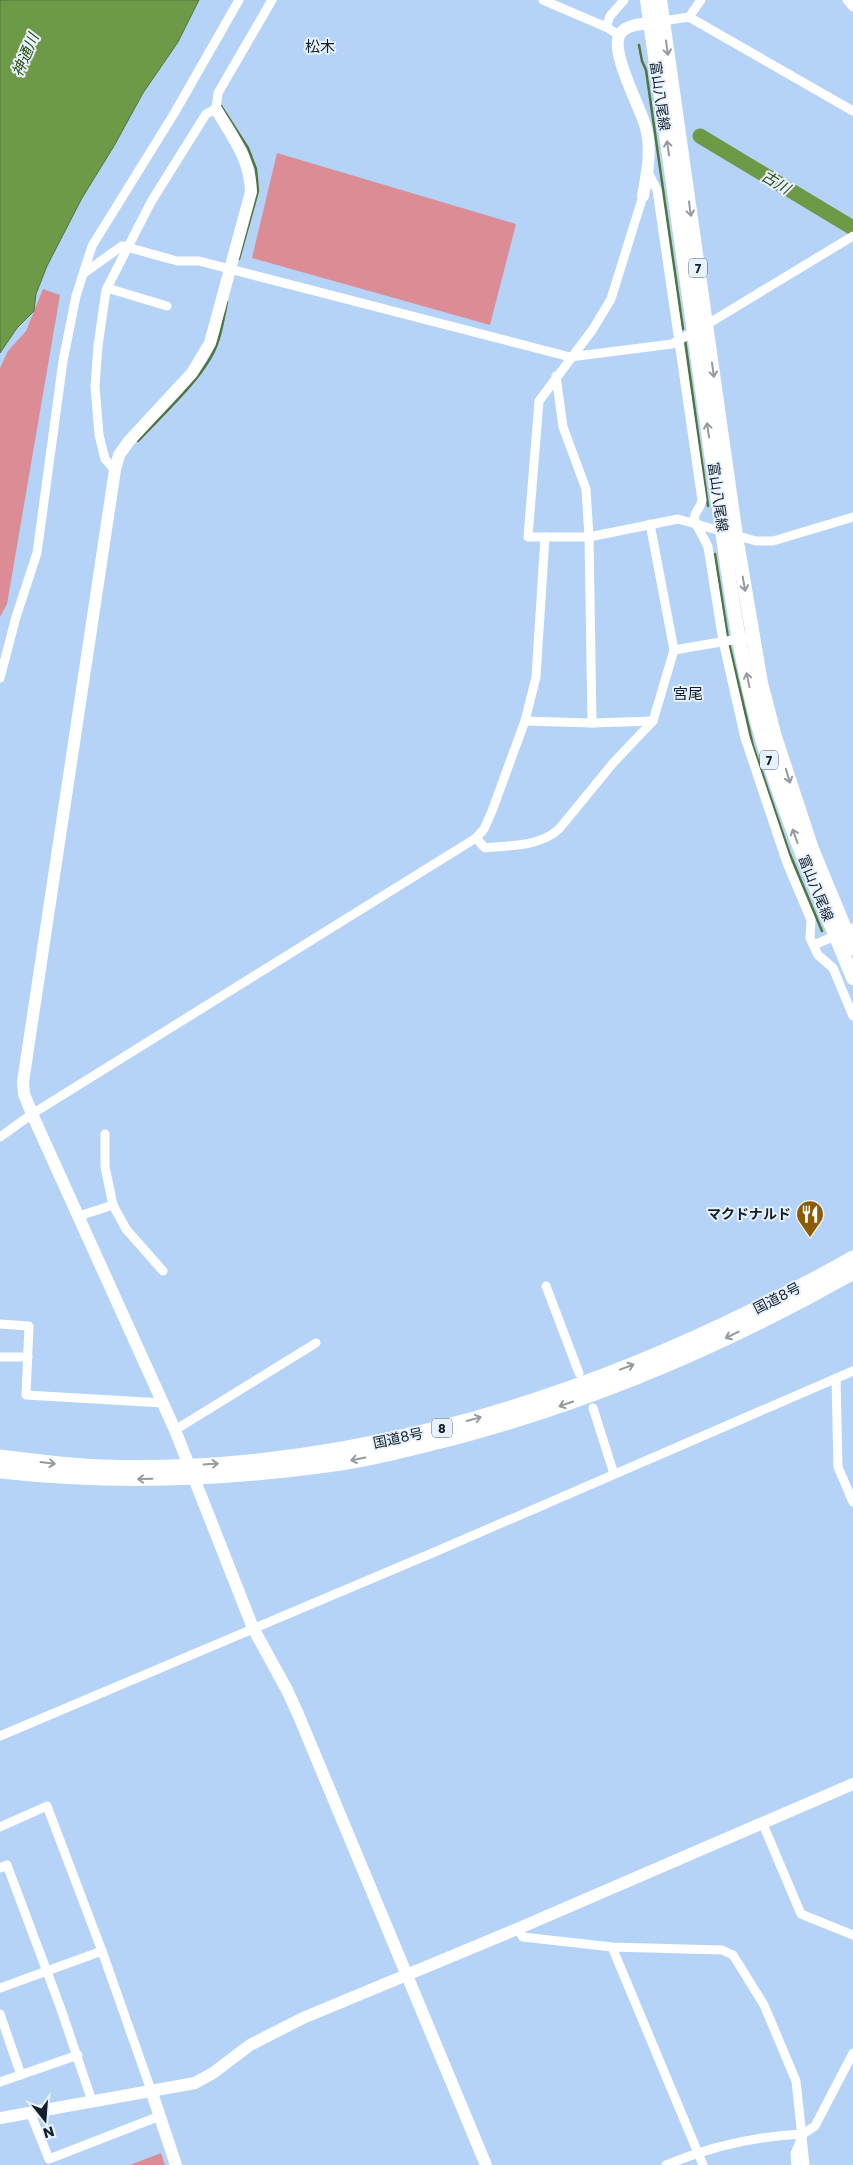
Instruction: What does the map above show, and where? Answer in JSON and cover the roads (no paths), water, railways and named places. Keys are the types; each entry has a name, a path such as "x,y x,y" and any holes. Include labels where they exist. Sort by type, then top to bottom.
{"highway":[{"name":"国道8号","path":"0,1457 102,1468 191,1471 241,1462 325,1452 405,1437 502,1412 570,1389 648,1359 720,1326 853,1258"},
{"name":"国道8号","path":"0,1471 56,1477 114,1479 191,1471 327,1465 403,1450 507,1423 584,1397 726,1339 853,1272"}],"main road":[{"name":"富山八尾線","path":"647,0 657,22"},
{"name":"富山八尾線","path":"660,0 657,22 729,533 762,741 802,855 853,948"},
{"name":"富山八尾線","path":"845,932 853,978"}],"street":[{"path":"0,678 16,617 37,553 63,361 76,296 92,246 170,120 239,0"},
{"path":"272,0 218,93 216,109 246,159 250,175 251,192 210,343 192,373 129,441 119,455 115,470 24,1082 24,1094 175,1430 253,1628 287,1690 486,2165"},
{"path":"543,0 606,27 619,35"},
{"path":"606,27 610,16 624,0"},
{"path":"689,17 701,0"},
{"path":"847,0 853,7"},
{"path":"853,110 689,17 628,28 619,35 617,49 646,128 649,151 648,172 643,196 611,299 593,329 570,357 539,401 528,537 589,537 678,519 756,541 774,541 853,517"},
{"path":"115,470 106,459 99,435 95,386 98,346 107,288 152,202 206,114 216,109"},
{"path":"648,172 657,190 702,500 702,506 694,516 695,523 704,536 708,547 723,641 745,738 787,863 811,920 810,938 818,955 833,968 853,1016"},
{"path":"84,273 122,246 128,247 178,261 199,261 570,357 672,344 853,236"},
{"path":"107,288 167,306"},
{"path":"556,376 563,427 586,489 589,537 592,724"},
{"path":"476,838 485,848 531,843 550,837 559,829 614,762 653,721 674,650 650,524"},
{"path":"0,1137 32,1114 476,838 484,829 492,812 525,721 536,677 545,538"},
{"path":"674,650 746,637"},
{"path":"525,721 592,724 653,721"},
{"path":"814,944 845,932"},
{"path":"105,1134 105,1167 112,1206 126,1229 163,1271"},
{"path":"79,1216 112,1206"},
{"path":"546,1286 579,1373"},
{"path":"0,1324 29,1326 26,1396 163,1403"},
{"path":"175,1430 316,1342"},
{"path":"0,1357 28,1357"},
{"path":"0,1736 853,1371"},
{"path":"836,1378 838,1467 853,1502"},
{"path":"592,1408 614,1474"},
{"path":"0,2118 195,2083 213,2073 250,2045 303,2018 517,1929 853,1784"},
{"path":"0,1827 47,1806 102,1951 176,2165"},
{"path":"762,1822 800,1914 853,1936"},
{"path":"0,1868 7,1866 78,2055 92,2101"},
{"path":"517,1929 523,1937 612,1947 722,1950 732,1955 764,2005 796,2081 805,2165"},
{"path":"612,1947 703,2165"},
{"path":"0,1988 102,1951"},
{"path":"0,2014 20,2075"},
{"path":"666,2165 698,2152 759,2138 803,2134 814,2126 853,2053"},
{"path":"0,2082 78,2055"},
{"path":"30,2112 49,2159 160,2116"},
{"path":"796,2165 795,2154 803,2134"}],"water":[{"name":"神通川","path":"0,0 199,0 178,42 143,93 114,146 82,198 47,266 36,294 34,311 17,328 0,353"}],"waterway":[{"path":"639,45 646,70 683,329"},
{"path":"221,106 248,148 256,169 258,191 239,259"},
{"name":"古川","path":"700,136 853,228"},
{"path":"138,441 182,395 211,357 222,329 227,302"},
{"path":"685,340 708,506"},
{"path":"715,554 728,638"},
{"path":"729,643 753,746 789,852 822,931"}],"place":[{"name":"マクドナルド","path":"810,1238"}],"district":[{"name":"松木","path":"320,46"},
{"name":"宮尾","path":"688,693"}]}
